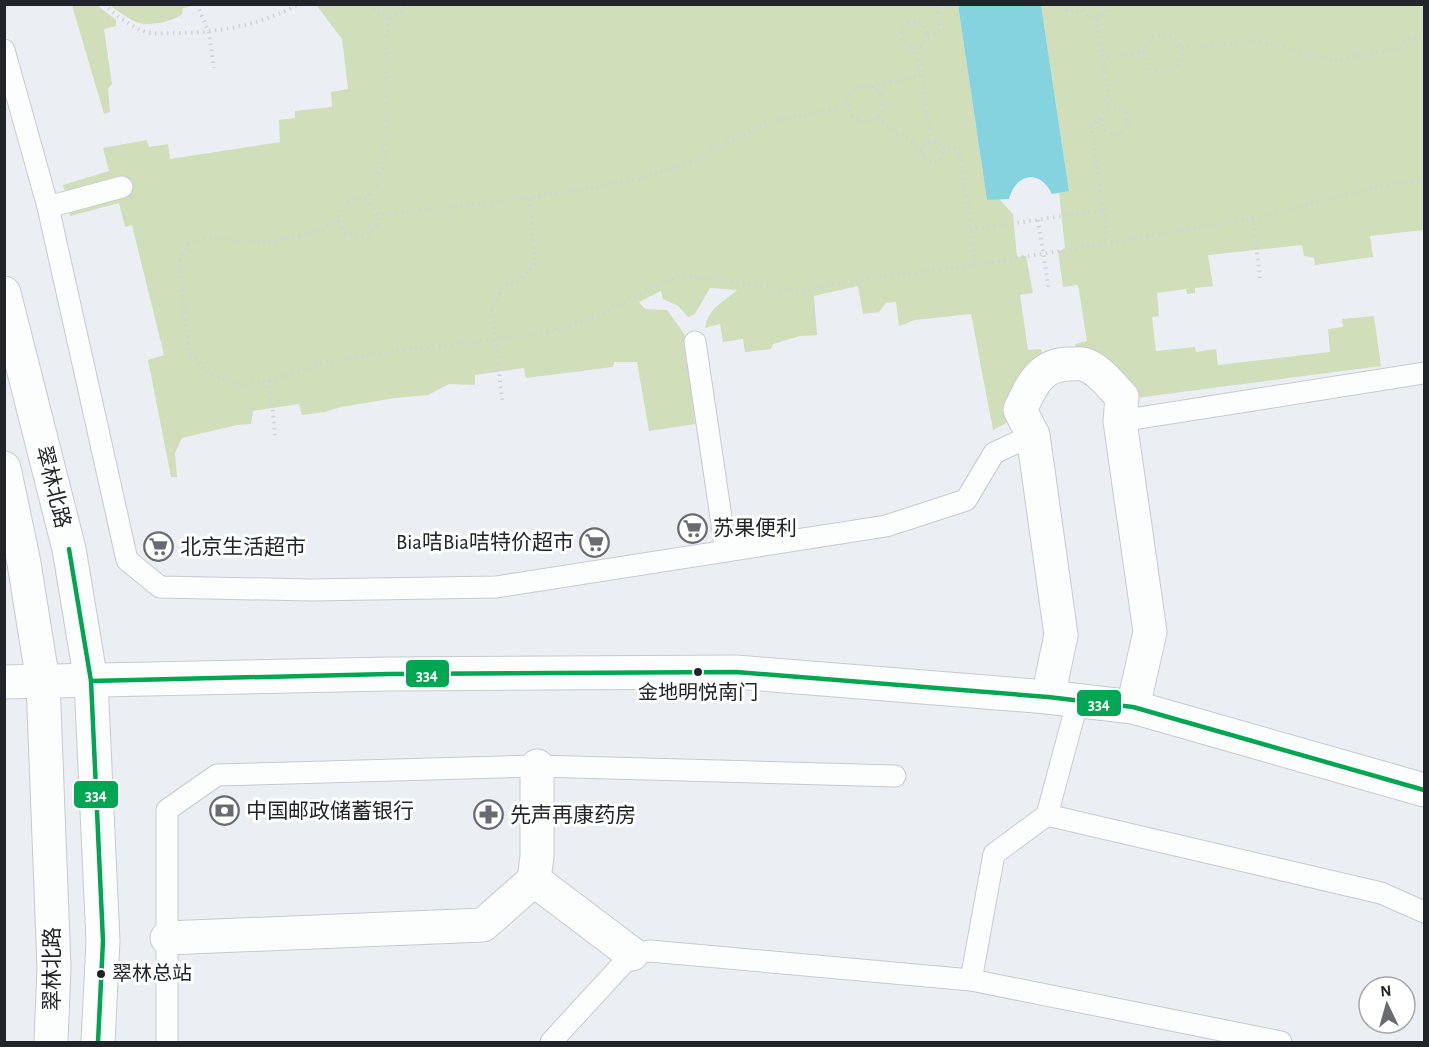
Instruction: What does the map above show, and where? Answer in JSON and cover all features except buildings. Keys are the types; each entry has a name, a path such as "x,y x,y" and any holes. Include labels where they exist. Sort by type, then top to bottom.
{"street":[{"name":"翠林北路","path":"4,293 69,549 91,681 103,941 98,1042"},
{"path":"1063,698 1061,635 1033,435 1020,410 1030,388 1044,371 1061,364 1085,364 1100,374 1122,397 1120,421 1150,633 1133,707"},
{"name":"翠林北路","path":"4,468 24,563 44,682 54,967 51,1042"},
{"path":"4,682 388,674 736,672 1063,698 1133,707 1425,790"},
{"path":"167,938 483,925 534,880 537,856 537,766"},
{"path":"534,880 632,954"}],"lane":[{"path":"4,50 48,207 128,560 160,587 311,590 496,587 886,526 966,500 994,453 1033,435"},
{"path":"48,207 122,187"},
{"path":"694,342 726,551"},
{"path":"1120,421 1425,372"},
{"path":"971,980 994,854 1047,815 1063,698"},
{"path":"167,1042 167,810 217,775 537,766 895,776"},
{"path":"1047,815 1381,893 1425,912"},
{"path":"551,1042 632,954 650,951 971,980 1281,1042"}],"path":[{"path":"104,4 116,16 149,33 209,33 253,22 298,4"},
{"path":"197,4 209,33 214,68"},
{"path":"370,4 379,15 389,17 400,14 407,4"},
{"path":"928,37 927,28 921,23 912,21 900,32 902,41 908,47 916,48 924,44 928,37 940,29 936,4"},
{"path":"1065,4 1066,11 1082,11"},
{"path":"1081,4 1082,11 1088,17 1097,19 1105,15 1108,4"},
{"path":"364,200 378,183 385,157 386,36 389,17"},
{"path":"1097,19 1110,108"},
{"path":"1160,34 1170,35 1178,41 1182,48 1181,61 1175,69 1165,73 1155,72 1147,66 1143,53 1150,38 1160,34"},
{"path":"1182,48 1262,41 1307,54 1339,60 1395,49 1407,40 1419,36"},
{"path":"916,48 931,142"},
{"path":"1102,57 1143,53"},
{"path":"872,87 879,92 883,101 882,111 877,118 868,122 858,121 850,116 846,107 847,97 853,89 862,86 872,87 922,75"},
{"path":"377,214 529,197 638,179 696,160 767,122 846,107"},
{"path":"1110,108 1121,108 1127,115 1129,123 1125,131 1117,135 1109,134 1103,128 1101,119 1104,112 1110,108"},
{"path":"877,118 923,151"},
{"path":"1101,119 1090,124 1108,243"},
{"path":"931,142 938,143 942,148 943,154 940,160 928,162 924,157 923,151 931,142"},
{"path":"942,148 959,147 975,265"},
{"path":"339,221 305,235 261,243 209,237 190,241 179,262 189,352 209,374 243,386 322,363 393,351 555,331 604,314 649,289 681,275 801,291 869,278 975,265 1108,243 1253,217 1375,187 1425,180"},
{"path":"502,400 492,308 504,285 520,280 536,264 529,197"},
{"path":"355,199 364,200 377,214 376,224 370,232 361,236 351,236 343,230 339,221 340,212 346,203 355,199"},
{"path":"970,231 1102,210"},
{"path":"1253,217 1260,278"},
{"path":"1038,220 1049,290"},
{"path":"270,380 275,436"}],"green space":[{"path":"72,5 97,5 116,20 116,26 104,29 112,84 108,89 110,112 104,114"},
{"path":"109,5 197,5 183,8 182,14 173,19 149,24 135,22"},
{"path":"307,5 958,5 987,200 999,199 1013,214 1017,257 1026,256 1033,293 1020,295 1028,350 1041,349 1044,362 1010,421 993,430 971,314 915,320 899,326 896,302 886,303 879,312 863,314 858,286 814,296 817,335 800,336 773,344 771,349 745,352 743,339 723,342 720,324 705,328 713,310 737,290 710,288 695,314 688,317 678,306 663,299 661,291 639,302 645,309 667,310 685,335 695,424 649,431 637,362 614,362 613,367 526,378 524,368 475,375 475,385 449,384 428,395 395,398 325,412 302,415 299,404 253,411 251,424 237,425 182,438 175,453 177,477 171,477 148,360 164,355 132,225 125,227 119,203 70,216 63,185 109,171 103,148 147,140 149,147 168,144 170,159 280,142 279,120 295,118 295,111 332,107 331,92 348,89 342,39 317,6"},
{"path":"1041,5 1424,5 1424,230 1370,236 1373,257 1315,265 1314,258 1304,256 1302,245 1208,255 1213,286 1195,288 1195,293 1187,294 1186,289 1157,293 1159,316 1152,317 1156,351 1195,347 1196,352 1216,349 1218,365 1330,352 1328,329 1343,327 1342,319 1374,316 1381,366 1128,399 1078,356 1075,344 1087,341 1078,285 1063,287 1058,251 1065,249 1059,192 1069,191"}],"water":[{"path":"958,5 1041,5 1069,191 1052,194 1041,181 1029,177 1017,184 1009,199 987,200"}],"transit line":[{"name":"334","path":"69,549 91,681 103,941 98,1042"},
{"name":"334","path":"91,681 388,674 736,672 1048,697 1133,707 1424,790"}],"place":[{"name":"苏果便利","path":"692,528"},
{"name":"Bia咭Bia咭特价超市","path":"595,542"},
{"name":"北京生活超市","path":"159,547"},
{"name":"金地明悦南门","path":"698,672"},
{"name":"中国邮政储蓄银行","path":"225,811"},
{"name":"先声再康药房","path":"489,815"},
{"name":"翠林总站","path":"101,974"}]}
